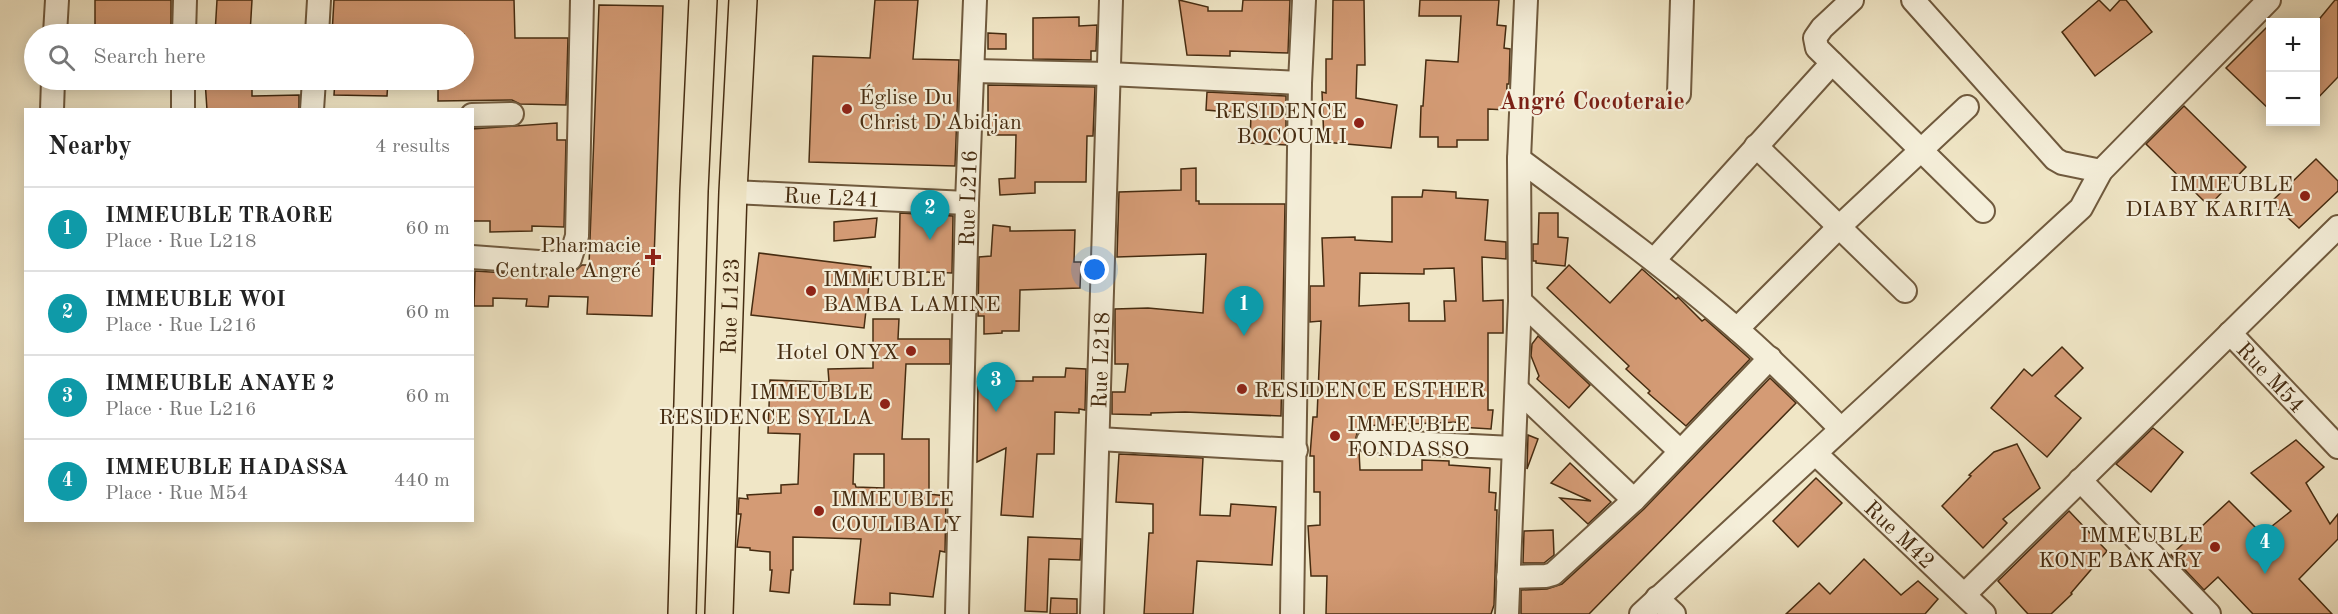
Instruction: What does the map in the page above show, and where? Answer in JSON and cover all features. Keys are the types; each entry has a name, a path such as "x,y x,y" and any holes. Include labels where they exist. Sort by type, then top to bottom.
{"main road":[{"name":"Rue L123","path":"682,614 694,191 703,0"},
{"name":"Rue L123","path":"719,614 733,192 743,0"}],"street":[{"path":"56,24 57,0"},
{"path":"184,24 185,0"},
{"path":"318,24 319,0"},
{"path":"474,256 554,263 570,259 578,236 582,0"},
{"name":"Rue L216","path":"957,614 967,203 975,0"},
{"name":"Rue L218","path":"1092,614 1111,0"},
{"path":"1292,614 1300,83 1304,0"},
{"path":"1507,614 1520,301 1519,159 1526,0"},
{"path":"1679,94 1682,0"},
{"path":"1852,0 1822,28 1815,38 1817,48 1983,211"},
{"path":"1913,0 2055,159 2062,163 2101,171"},
{"path":"1641,614 2081,208 2101,171 2270,0"},
{"path":"1654,260 1832,63"},
{"path":"972,71 1108,74 1300,83"},
{"path":"52,108 53,90"},
{"path":"183,90 183,108"},
{"path":"312,108 313,90"},
{"path":"1737,329 1840,226 1967,107"},
{"path":"474,115 512,114"},
{"path":"1756,146 1905,291"},
{"path":"1519,159 1654,260 1737,329 1770,358 1840,428"},
{"name":"Rue L241","path":"733,192 967,203"},
{"path":"1965,594 2338,227"},
{"path":"1520,301 1680,451"},
{"name":"Rue M54","path":"2230,333 2338,447"},
{"path":"1508,577 1553,574 1634,501 1770,358"},
{"path":"1517,389 1634,501"},
{"path":"1098,439 1296,450"},
{"path":"1368,441 1513,448"},
{"name":"Rue M42","path":"1816,454 1984,614"},
{"path":"2080,480 2210,614"},
{"path":"1657,598 1674,614"}],"building":[{"path":"95,0 171,0 171,24 95,24"},
{"path":"217,0 252,0 251,24 216,24"},
{"path":"334,0 514,0 515,38 568,38 566,105 520,104 512,100 438,101 438,90 474,90 474,24 333,24"},
{"path":"875,0 918,0 913,59 959,60 955,166 809,162 813,56 870,58"},
{"path":"1179,0 1208,7 1208,11 1242,11 1243,0 1290,0 1288,53 1230,51 1230,56 1187,55"},
{"path":"1333,0 1364,0 1365,65 1357,65 1356,98 1397,105 1391,148 1324,142 1322,92 1326,93 1326,59 1332,59"},
{"path":"1420,0 1499,0 1497,25 1506,26 1504,48 1510,49 1509,84 1507,84 1506,110 1488,109 1488,140 1457,140 1457,147 1438,147 1438,137 1420,137 1426,60 1458,62 1461,16 1419,16"},
{"path":"2099,0 2110,11 2120,0 2126,0 2152,32 2095,76 2062,32"},
{"path":"2335,0 2338,0 2338,77 2320,96 2320,72 2320,18"},
{"path":"599,5 663,6 652,316 587,314 588,297 549,296 548,307 526,306 527,299 493,298 493,306 474,306 475,271 552,276 574,272 582,265 589,265"},
{"path":"1079,17 1079,26 1097,25 1096,51 1091,51 1091,60 1033,59 1033,18"},
{"path":"2266,28 2266,106 2226,68"},
{"path":"988,33 1006,34 1006,49 988,49"},
{"path":"988,85 1095,87 1093,136 1087,136 1086,182 1035,182 1035,193 1000,195 999,179 1015,178 1016,135 988,135"},
{"path":"206,90 252,90 252,96 299,95 299,108 207,108"},
{"path":"334,90 387,90 387,96 334,95"},
{"path":"1207,92 1286,96 1286,145 1250,143 1251,114 1206,110"},
{"path":"2184,106 2246,167 2209,206 2146,144"},
{"path":"557,123 557,140 566,140 564,227 532,226 532,231 490,232 490,221 474,221 474,129"},
{"name":"IMMEUBLE DIABY KARITA","path":"2316,159 2338,181 2338,191 2299,228 2271,202"},
{"path":"1196,168 1196,201 1199,201 1199,204 1285,204 1281,416 1185,412 1151,413 1151,415 1112,414 1112,392 1125,392 1128,364 1115,364 1115,309 1148,308 1203,313 1206,254 1117,257 1119,192 1181,190 1181,169"},
{"path":"1423,190 1456,192 1456,198 1488,200 1485,240 1506,242 1506,259 1482,257 1483,301 1503,300 1503,333 1488,333 1488,410 1493,410 1491,429 1459,427 1459,422 1359,426 1355,441 1359,451 1360,470 1422,470 1422,460 1449,461 1449,465 1490,468 1489,492 1496,493 1495,510 1497,510 1494,605 1491,614 1326,614 1327,576 1311,576 1308,526 1320,525 1320,492 1314,492 1314,456 1310,456 1313,417 1317,417 1321,321 1310,322 1310,286 1324,286 1322,238 1355,237 1355,240 1392,242 1392,197 1422,197","holes":["1454,268 1456,301 1444,301 1445,321 1409,321 1409,303 1359,306 1360,273 1424,274 1424,269"]},
{"path":"900,213 953,216 952,273 899,271"},
{"path":"1539,213 1558,213 1558,237 1568,238 1565,266 1533,261 1533,244 1538,244"},
{"path":"877,218 875,237 834,241 834,222"},
{"path":"993,225 1010,227 1010,231 1075,230 1074,262 1081,262 1080,288 1020,290 1019,331 984,334 984,316 978,316 979,257 991,256"},
{"name":"IMMEUBLE BAMBA LAMINE","path":"759,253 871,267 864,328 751,315"},
{"path":"1569,265 1610,303 1642,269 1676,299 1678,297 1702,321 1705,319 1750,359 1686,426 1648,393 1650,391 1626,369 1629,366 1547,288"},
{"path":"873,319 899,319 898,339 950,339 950,364 906,364 902,439 929,439 929,494 946,496 945,552 940,551 933,597 890,593 890,605 854,604 861,539 793,537 793,570 791,570 789,593 770,591 772,570 770,570 770,552 737,547 741,514 738,514 739,498 748,499 747,495 781,493 781,485 798,484 800,434 768,433 770,380 829,382 828,369 873,368","holes":["854,454 884,454 884,488 856,487 853,484"]},
{"path":"1538,336 1590,385 1569,408 1537,379 1539,376 1531,356 1532,344"},
{"path":"2062,347 2083,368 2055,396 2081,418 2047,457 1991,408 2024,369 2032,376"},
{"path":"1066,368 1086,369 1085,410 1079,409 1079,413 1055,412 1054,454 1037,454 1033,517 1001,515 1006,448 977,462 978,381 1033,381 1033,377 1065,377"},
{"path":"1770,378 1796,403 1589,614 1521,614 1521,590 1547,589 1562,584 1644,509"},
{"path":"2153,428 2183,452 2151,492 2116,464"},
{"path":"1528,435 1538,439 1527,469"},
{"path":"2296,440 2324,467 2306,483 2330,524 2338,514 2338,539 2299,579 2332,614 2253,614 2218,577 2204,590 2171,555 2229,501 2262,534 2291,511 2251,473"},
{"path":"2017,444 2040,488 2003,519 2007,523 1983,548 1942,506 1971,476 1969,475 1994,452"},
{"path":"1119,454 1203,458 1200,515 1230,516 1231,504 1276,507 1272,565 1197,561 1193,614 1144,614 1149,533 1153,533 1153,504 1116,502"},
{"path":"1570,463 1611,502 1588,524 1560,498 1591,501 1551,483"},
{"path":"1816,478 1842,503 1798,547 1773,521"},
{"path":"2069,511 2107,551 2072,594 2051,614 2028,614 1998,581"},
{"path":"1553,530 1554,555 1544,563 1523,563 1524,531"},
{"path":"1028,537 1081,539 1080,560 1049,559 1047,612 1025,611"},
{"path":"1864,559 1901,595 1918,581 1938,599 1925,614 1786,614 1819,583 1830,594"},
{"path":"1051,598 1077,599 1077,614 1050,614"}],"place":[{"name":"Église Du Christ D'Abidjan","path":"847,109"},
{"name":"RESIDENCE BOCOUM I","path":"1359,123"},
{"name":"IMMEUBLE DIABY KARITA","path":"2305,196"},
{"name":"IMMEUBLE WOI","path":"930,240"},
{"name":"Pharmacie Centrale Angré","path":"653,257"},
{"name":"IMMEUBLE BAMBA LAMINE","path":"811,291"},
{"name":"IMMEUBLE TRAORE","path":"1244,336"},
{"name":"Hotel ONYX","path":"911,351"},
{"name":"RESIDENCE ESTHER","path":"1242,389"},
{"name":"IMMEUBLE RESIDENCE SYLLA","path":"885,404"},
{"name":"IMMEUBLE ANAYE 2","path":"996,412"},
{"name":"IMMEUBLE FONDASSO","path":"1335,436"},
{"name":"IMMEUBLE COULIBALY","path":"819,511"},
{"name":"IMMEUBLE KONE BAKARY","path":"2215,547"},
{"name":"IMMEUBLE HADASSA","path":"2265,574"}],"district":[{"name":"Angré Cocoteraie","path":"1592,101"}]}
